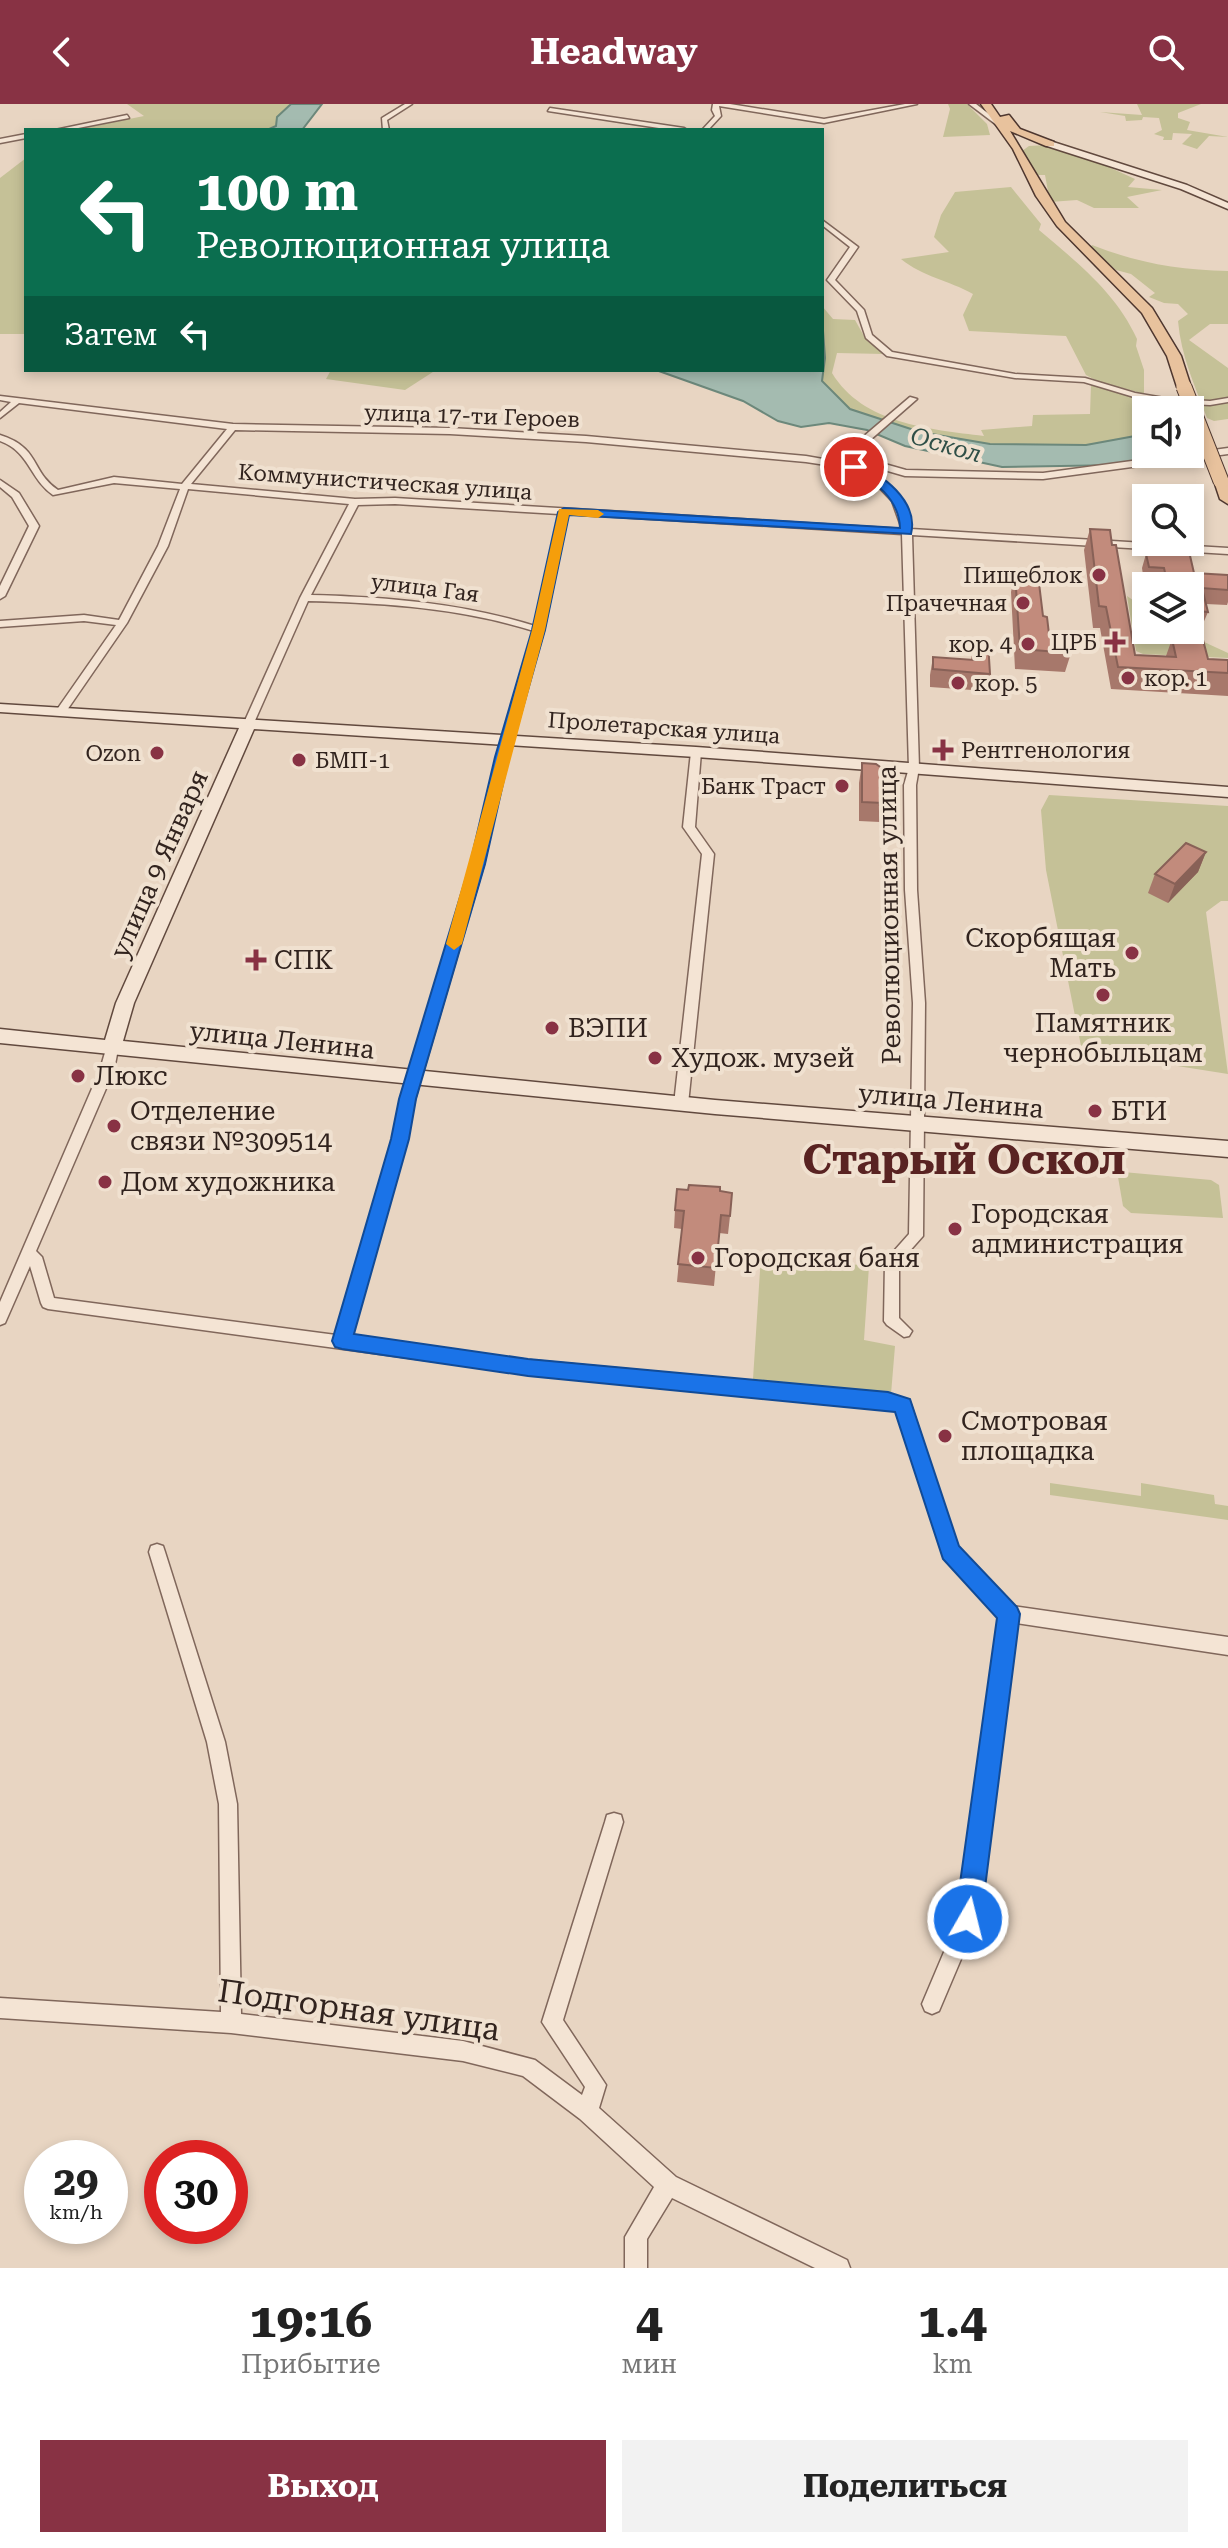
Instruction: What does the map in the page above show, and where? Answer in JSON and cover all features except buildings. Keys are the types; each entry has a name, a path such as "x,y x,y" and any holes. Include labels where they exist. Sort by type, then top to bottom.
{"main road":[{"path":"986,104 1002,121 1042,196 1061,224 1147,311 1174,356 1228,499"},
{"path":"999,104 1002,121"},
{"path":"1002,121 1050,144 1195,190 1228,206"},
{"path":"1018,149 1032,144 1050,144"},
{"name":"Пролетарская улица","path":"0,708 696,752 1228,792"},
{"name":"улица 9 Января","path":"112,1049 125,1003 248,725"},
{"name":"улица Ленина","path":"0,1036 681,1104 1228,1149"}],"street":[{"path":"386,128 384,119 409,104"},
{"path":"707,128 718,116 715,110 718,104 824,121 914,104"},
{"path":"972,104 1002,121"},
{"path":"550,110 671,128"},
{"path":"69,128 127,117"},
{"path":"0,141 24,136"},
{"path":"824,224 854,247 826,280 860,310 869,336 890,354 1015,376 1085,380 1134,395 1170,401 1210,403 1228,400"},
{"name":"улица 17-ти Героев","path":"0,398 233,427 450,431 556,437 827,462 854,467 873,475 888,487 906,517 907,532"},
{"path":"0,416 19,399"},
{"path":"827,462 846,456 913,399"},
{"path":"61,711 122,623 163,546 185,486 233,427"},
{"name":"Коммунистическая улица","path":"0,438 25,449 48,489 56,493 114,480 355,502 395,501 1228,551"},
{"path":"846,456 905,473 1043,476 1228,451"},
{"path":"0,483 16,495 34,526 0,596"},
{"name":"улица 9 Января","path":"248,725 305,598 355,502"},
{"path":"342,1341 414,1079 478,864 539,630 564,512"},
{"name":"Революционная улица","path":"904,1331 892,1321 892,1261 916,1236 919,1003 911,890 910,785 914,768 907,532"},
{"name":"улица Гая","path":"305,598 437,607 511,621 539,630"},
{"path":"0,624 84,618 122,623"},
{"path":"681,1104 708,854 689,827 696,752"},
{"name":"улица 9 Января","path":"0,1319 107,1070 112,1049"},
{"path":"28,1254 35,1257 48,1303 528,1367 888,1401 903,1405 950,1552 1009,1614 1228,1646"},
{"path":"157,1552 216,1742 228,1804 231,2023"},
{"path":"932,2004 968,1919 1009,1614"},
{"path":"587,2112 596,2085 552,2022 614,1822"},
{"name":"Подгорная улица","path":"0,2008 231,2023 463,2051 528,2067 587,2112 668,2185 839,2268"},
{"path":"636,2268 636,2237 668,2185"}],"shaded area":[{"path":"127,104 291,104 272,128 84,128 144,116"},
{"path":"948,104 967,104 987,124 990,135 943,137 950,109"},
{"path":"1137,104 1201,104 1178,113 1178,118 1190,122 1187,130 1228,137 1209,136 1197,149 1182,144 1192,134 1173,133 1172,140 1163,140 1164,137 1154,134 1162,130 1159,118 1143,117 1142,120 1126,121 1125,116 1100,112 1142,115"},
{"path":"1047,145 1135,179 1128,187 1162,190 1127,197 1139,208 1094,208 1077,200 1050,202 1045,175 1035,175 1022,151 1029,146"},
{"path":"24,160 24,334 0,334 0,178"},
{"path":"1011,187 1041,224 1039,230 1095,280 1128,322 1137,339 1136,346 1144,370 1144,394 1086,375 1066,336 969,331 963,315 973,294 918,270 901,259 949,252 934,237 941,215 955,192"},
{"path":"1092,245 1158,264 1228,271 1228,324 1210,324 1189,340 1228,368 1228,419 1214,421 1207,418 1204,396 1199,396 1185,359 1180,334 1178,321 1188,314 1178,304 1149,297 1155,293 1131,274 1116,270 1090,248"},
{"path":"824,308 833,319 855,320 864,336 884,354 837,353 832,373 845,390 879,414 920,426 984,436 981,430 1032,426 1033,415 1090,414 1091,385 1134,396 1132,396 1132,437 1086,445 990,444 920,432 850,409 822,381"},
{"path":"330,372 433,372 405,390 326,379"},
{"path":"1127,596 1132,599 1132,627"},
{"path":"1204,642 1228,653 1228,658 1143,654 1136,651 1135,644"},
{"path":"1049,795 1228,806 1228,901 1221,901 1206,912 1228,1074 1082,1051 1046,870 1041,810"},
{"path":"1123,1172 1211,1180 1219,1185 1223,1218 1131,1213 1123,1206 1118,1177"},
{"path":"761,1255 869,1266 864,1340 895,1346 891,1394 753,1379"},
{"path":"1050,1483 1141,1496 1141,1483 1214,1495 1215,1504 1228,1506 1228,1520 1050,1495"}],"water":[{"path":"291,104 322,104 304,128 272,128 276,126 277,117"},
{"name":"Оскол","path":"662,372 823,372 822,381 850,409 920,432 990,444 1086,445 1132,437 1132,463 1002,467 905,446 867,430 829,423 801,427 778,421 743,401"}],"slow traffic":[{"path":"454,944 478,864 502,757 539,630 564,512 598,514"}],"place":[{"name":"Пищеблок","path":"1099,575"},
{"name":"Прачечная","path":"1023,603"},
{"name":"ЦРБ","path":"1115,642"},
{"name":"кор. 4","path":"1028,644"},
{"name":"кор. 1","path":"1128,678"},
{"name":"кор. 5","path":"958,683"},
{"name":"Рентгенология","path":"943,750"},
{"name":"Ozon","path":"157,753"},
{"name":"БМП-1","path":"299,760"},
{"name":"Банк Траст","path":"842,786"},
{"name":"Скорбящая Мать","path":"1132,953"},
{"name":"СПК","path":"256,960"},
{"name":"Памятник чернобыльцам","path":"1103,995"},
{"name":"ВЭПИ","path":"552,1028"},
{"name":"Худож. музей","path":"655,1058"},
{"name":"Люкс","path":"78,1076"},
{"name":"БТИ","path":"1095,1111"},
{"name":"Отделение связи №309514","path":"114,1126"},
{"name":"Дом художника","path":"105,1182"},
{"name":"Городская администрация","path":"955,1229"},
{"name":"Городская баня","path":"698,1258"},
{"name":"Смотровая площадка","path":"945,1436"}],"district":[{"name":"Старый Оскол","path":"964,1159"}],"route":[{"path":"854,467 873,475 888,487 906,517 907,532 564,512 539,630 502,757 478,864 408,1099 400,1139 342,1341 528,1367 888,1401 903,1405 950,1552 1009,1614 968,1919"}]}
